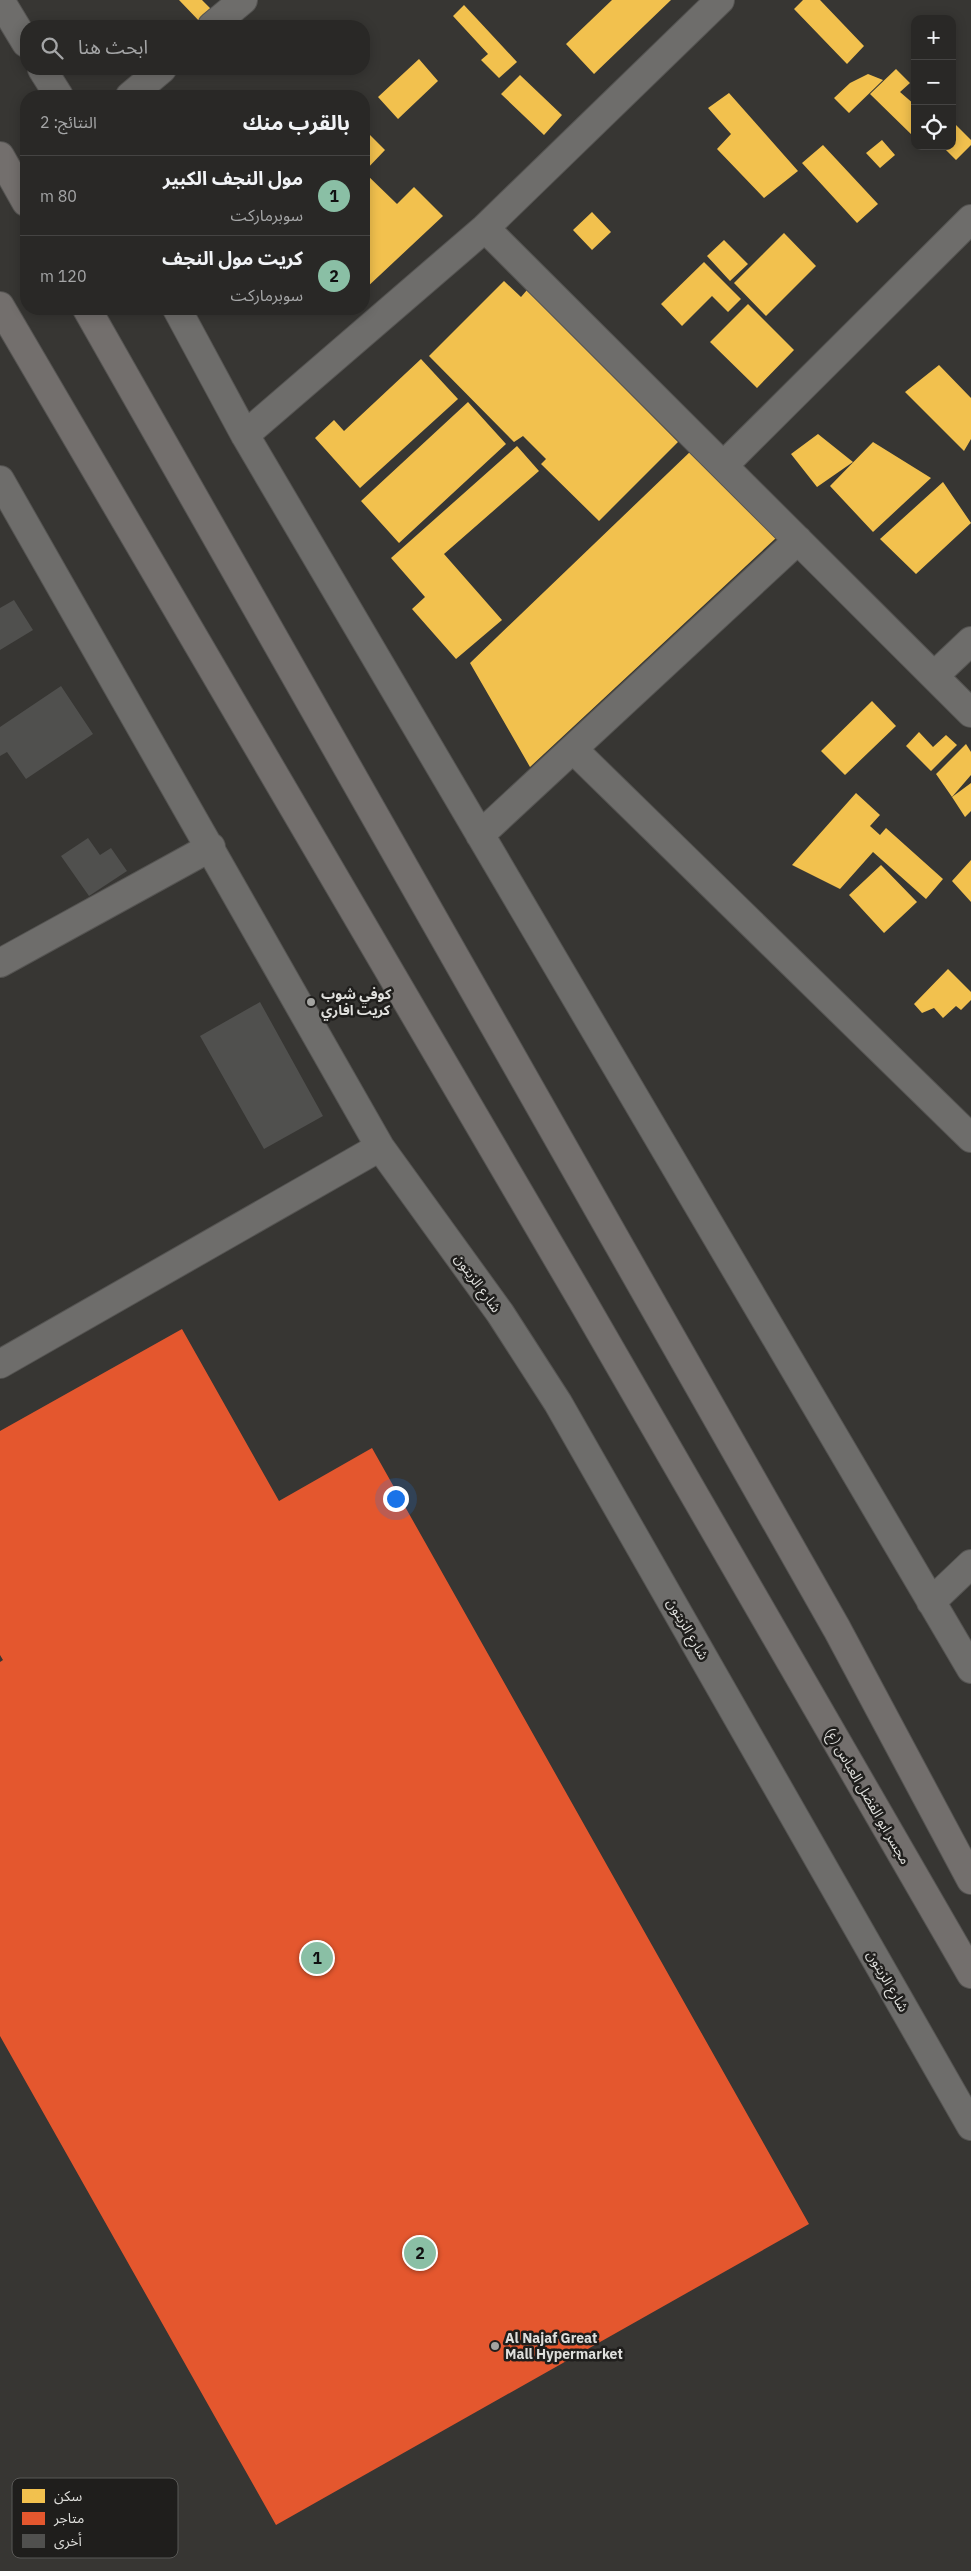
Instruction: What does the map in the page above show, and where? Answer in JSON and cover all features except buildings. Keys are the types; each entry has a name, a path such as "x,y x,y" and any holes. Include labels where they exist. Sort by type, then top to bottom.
{"main road":[{"path":"0,156 20,191"},
{"name":"مجسر ابو الفضل العباس (ع)","path":"0,306 971,1974"},
{"path":"90,315 511,1052 810,1583 971,1880"}],"street":[{"path":"0,0 20,33"},
{"path":"219,20 243,0"},
{"path":"245,435 485,228 720,0"},
{"path":"46,75 55,90"},
{"path":"137,90 155,75"},
{"path":"724,466 971,219"},
{"path":"485,228 971,713"},
{"path":"180,315 245,435 971,1669"},
{"name":"شارع الزيتون","path":"0,480 211,847 380,1147 500,1313 558,1403 971,2126"},
{"path":"480,835 798,540"},
{"path":"934,676 971,640"},
{"path":"573,749 971,1138"},
{"path":"0,963 211,847"},
{"path":"0,1364 380,1147"},
{"path":"932,1602 971,1564"}],"place":[{"name":"كوفي شوب كريت افاري","path":"311,1002"},
{"name":"مول النجف الكبير","path":"317,1958"},
{"name":"كريت مول النجف","path":"420,2253"},
{"name":"Al Najaf Great Mall Hypermarket","path":"495,2346"}]}
